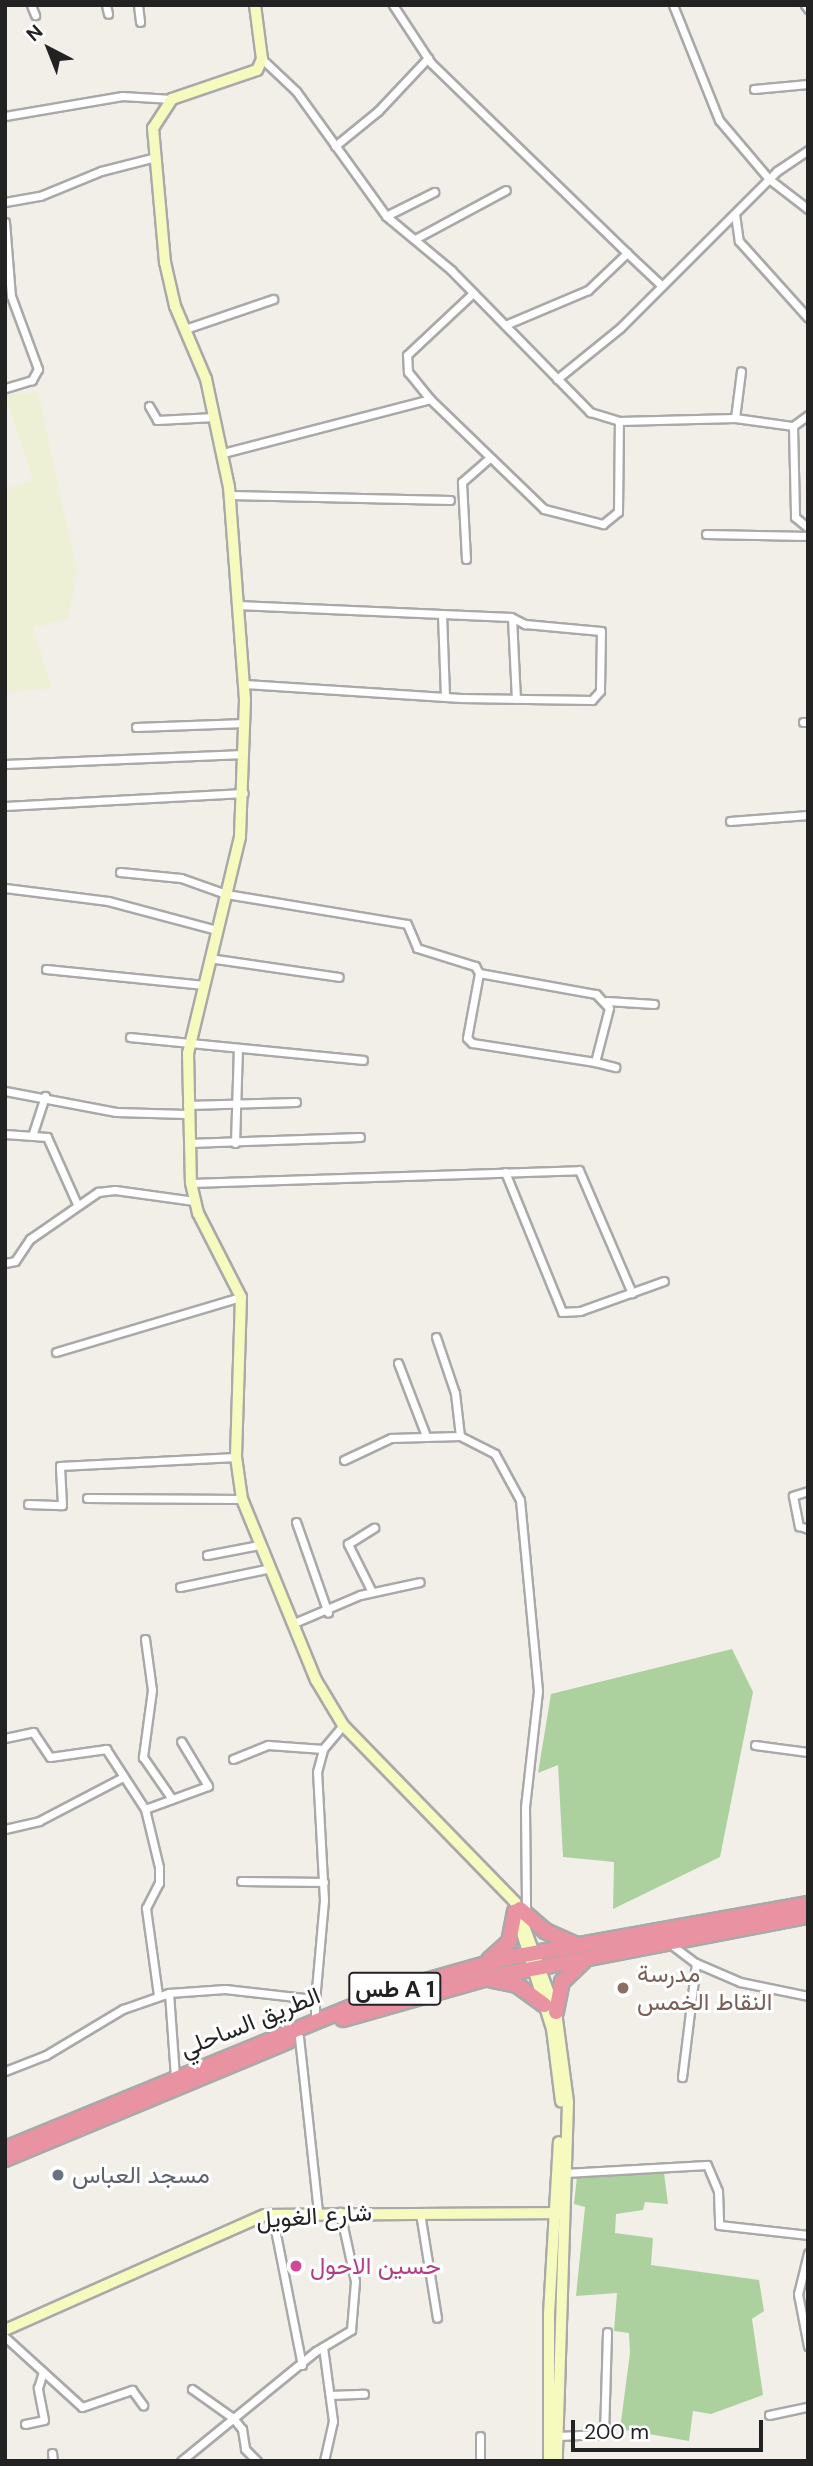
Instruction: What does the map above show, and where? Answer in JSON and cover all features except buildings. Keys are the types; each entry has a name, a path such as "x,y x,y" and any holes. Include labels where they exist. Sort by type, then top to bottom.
{"highway":[{"name":"الطريق الساحلي","path":"5,2159 299,2037 396,2001 480,1980 578,1945 808,1904"},
{"path":"481,1965 509,1942 520,1912 552,1935 578,1945"},
{"name":"الطريق الساحلي","path":"5,2149 315,2020 481,1965 593,1957 808,1916"},
{"path":"480,1980 517,1985 551,2008 568,1974 593,1957"}],"street":[{"path":"31,5 35,15"},
{"path":"138,5 141,22"},
{"path":"255,5 262,59 296,91 386,216 473,293 590,412 620,421 735,418 793,426 808,415"},
{"path":"393,5 428,58 662,286"},
{"path":"673,5 719,120 769,179 808,209"},
{"path":"335,146 378,111 428,58"},
{"path":"5,116 122,96 172,99 244,79 262,59"},
{"path":"754,89 808,85"},
{"path":"172,99 154,121 165,262 175,306 188,328 223,453 230,495 245,723 244,793 226,894 208,958 189,1044 186,1109 191,1183 194,1201 241,1297 244,1349 236,1457 242,1499 316,1680 343,1725 506,1892 520,1912 551,2008 567,2083 565,2173 554,2232 549,2461"},
{"path":"557,379 662,286 769,179 808,150"},
{"path":"5,202 40,197 101,171 156,157"},
{"path":"415,239 506,190"},
{"path":"386,216 434,192"},
{"path":"734,214 739,241 808,318"},
{"path":"5,222 11,296 38,369 32,380 5,388"},
{"path":"505,326 589,290 627,253"},
{"path":"473,293 407,355 408,372 430,399 544,509 579,522 609,523 618,512 620,421"},
{"path":"188,328 273,299"},
{"path":"735,418 741,371"},
{"path":"223,453 430,399"},
{"path":"149,406 157,420 214,417"},
{"path":"793,426 795,517 808,528"},
{"path":"466,559 462,482 490,458"},
{"path":"230,495 450,500"},
{"path":"706,534 808,536"},
{"path":"237,605 512,618 525,624 601,631 597,698 445,697 244,684"},
{"path":"442,614 445,697"},
{"path":"512,618 516,699"},
{"path":"136,727 245,723"},
{"path":"5,764 244,754"},
{"path":"5,806 244,793"},
{"path":"730,821 808,816"},
{"path":"120,872 200,882 226,894 407,924 417,948 475,966 479,973 468,1027 472,1043 615,1067"},
{"path":"5,888 108,901 216,930"},
{"path":"208,958 339,977"},
{"path":"46,969 204,985"},
{"path":"479,973 607,1001 654,1004"},
{"path":"595,1062 607,1001"},
{"path":"130,1037 363,1060"},
{"path":"235,1143 238,1049"},
{"path":"5,1091 45,1096 128,1113 296,1102"},
{"path":"33,1133 45,1096"},
{"path":"5,1134 33,1133 50,1141 77,1204"},
{"path":"187,1143 360,1137"},
{"path":"191,1183 579,1170 632,1293"},
{"path":"505,1172 562,1312 632,1293 664,1281"},
{"path":"5,1261 15,1261 16,1254 77,1204 115,1190 194,1201"},
{"path":"56,1352 241,1297"},
{"path":"436,1338 455,1393 460,1436"},
{"path":"398,1363 426,1436"},
{"path":"344,1460 391,1438 460,1436 495,1454 520,1500 538,1691 524,1807 520,1912"},
{"path":"29,1504 62,1505 60,1466 236,1457"},
{"path":"808,1491 793,1496 799,1526 808,1529"},
{"path":"87,1498 242,1499"},
{"path":"296,1522 328,1612"},
{"path":"372,1592 348,1544 374,1528"},
{"path":"206,1555 259,1545"},
{"path":"180,1587 271,1568"},
{"path":"294,1623 328,1612 372,1592 419,1582"},
{"path":"145,1639 152,1690 144,1757 172,1799"},
{"path":"315,2020 324,1882 317,1773 323,1749 343,1725"},
{"path":"5,1738 33,1732 50,1757 106,1749 145,1809 159,1867 159,1884 146,1908 158,1995"},
{"path":"145,1809 208,1786 181,1741"},
{"path":"233,1759 268,1745 323,1749"},
{"path":"755,1745 808,1752"},
{"path":"5,1829 38,1821 123,1777"},
{"path":"241,1881 324,1882"},
{"path":"668,1943 696,1963 740,1982 808,1996"},
{"path":"682,2077 696,1963"},
{"path":"5,2071 158,1995 225,1989 315,2001"},
{"path":"169,1993 175,2077"},
{"path":"551,2008 560,2083 556,2200 559,2213 557,2461"},
{"path":"299,2037 317,2163 318,2212"},
{"path":"565,2173 706,2165 718,2191 719,2225 808,2235"},
{"path":"554,2232 539,2213 556,2200"},
{"path":"181,2461 323,2347 351,2330 356,2316 353,2269 340,2211"},
{"name":"شارع الغويل","path":"5,2330 219,2231 272,2214 340,2211 559,2213"},
{"path":"420,2212 437,2318"},
{"path":"272,2214 302,2365"},
{"path":"808,2253 798,2294 808,2346"},
{"path":"558,2436 604,2434 607,2332"},
{"path":"5,2337 82,2407 132,2390 143,2405"},
{"path":"323,2347 333,2421 324,2461"},
{"path":"25,2424 44,2420 38,2388 43,2372"},
{"path":"192,2389 233,2418 242,2428 245,2449 257,2461"},
{"path":"330,2395 364,2394"},
{"path":"769,2414 808,2407"},
{"path":"480,2436 480,2461"}],"green space":[{"path":"38,392 77,571 69,618 33,628 52,688 5,693 5,489 33,481 5,395"},
{"path":"732,1649 753,1692 720,1857 613,1909 614,1862 563,1857 558,1765 538,1773 551,1694"},
{"path":"664,2173 668,2204 645,2202 643,2210 616,2214 615,2233 653,2238 651,2265 759,2280 764,2311 752,2319 763,2395 711,2414 693,2411 689,2441 620,2429 630,2353 629,2333 614,2331 617,2293 576,2296 585,2207 574,2204 577,2177"}],"place":[{"name":"مدرسة النقاط الخمس","path":"623,1988"},
{"name":"مسجد العباس","path":"58,2175"},
{"name":"حسين الاحول","path":"296,2266"}]}
